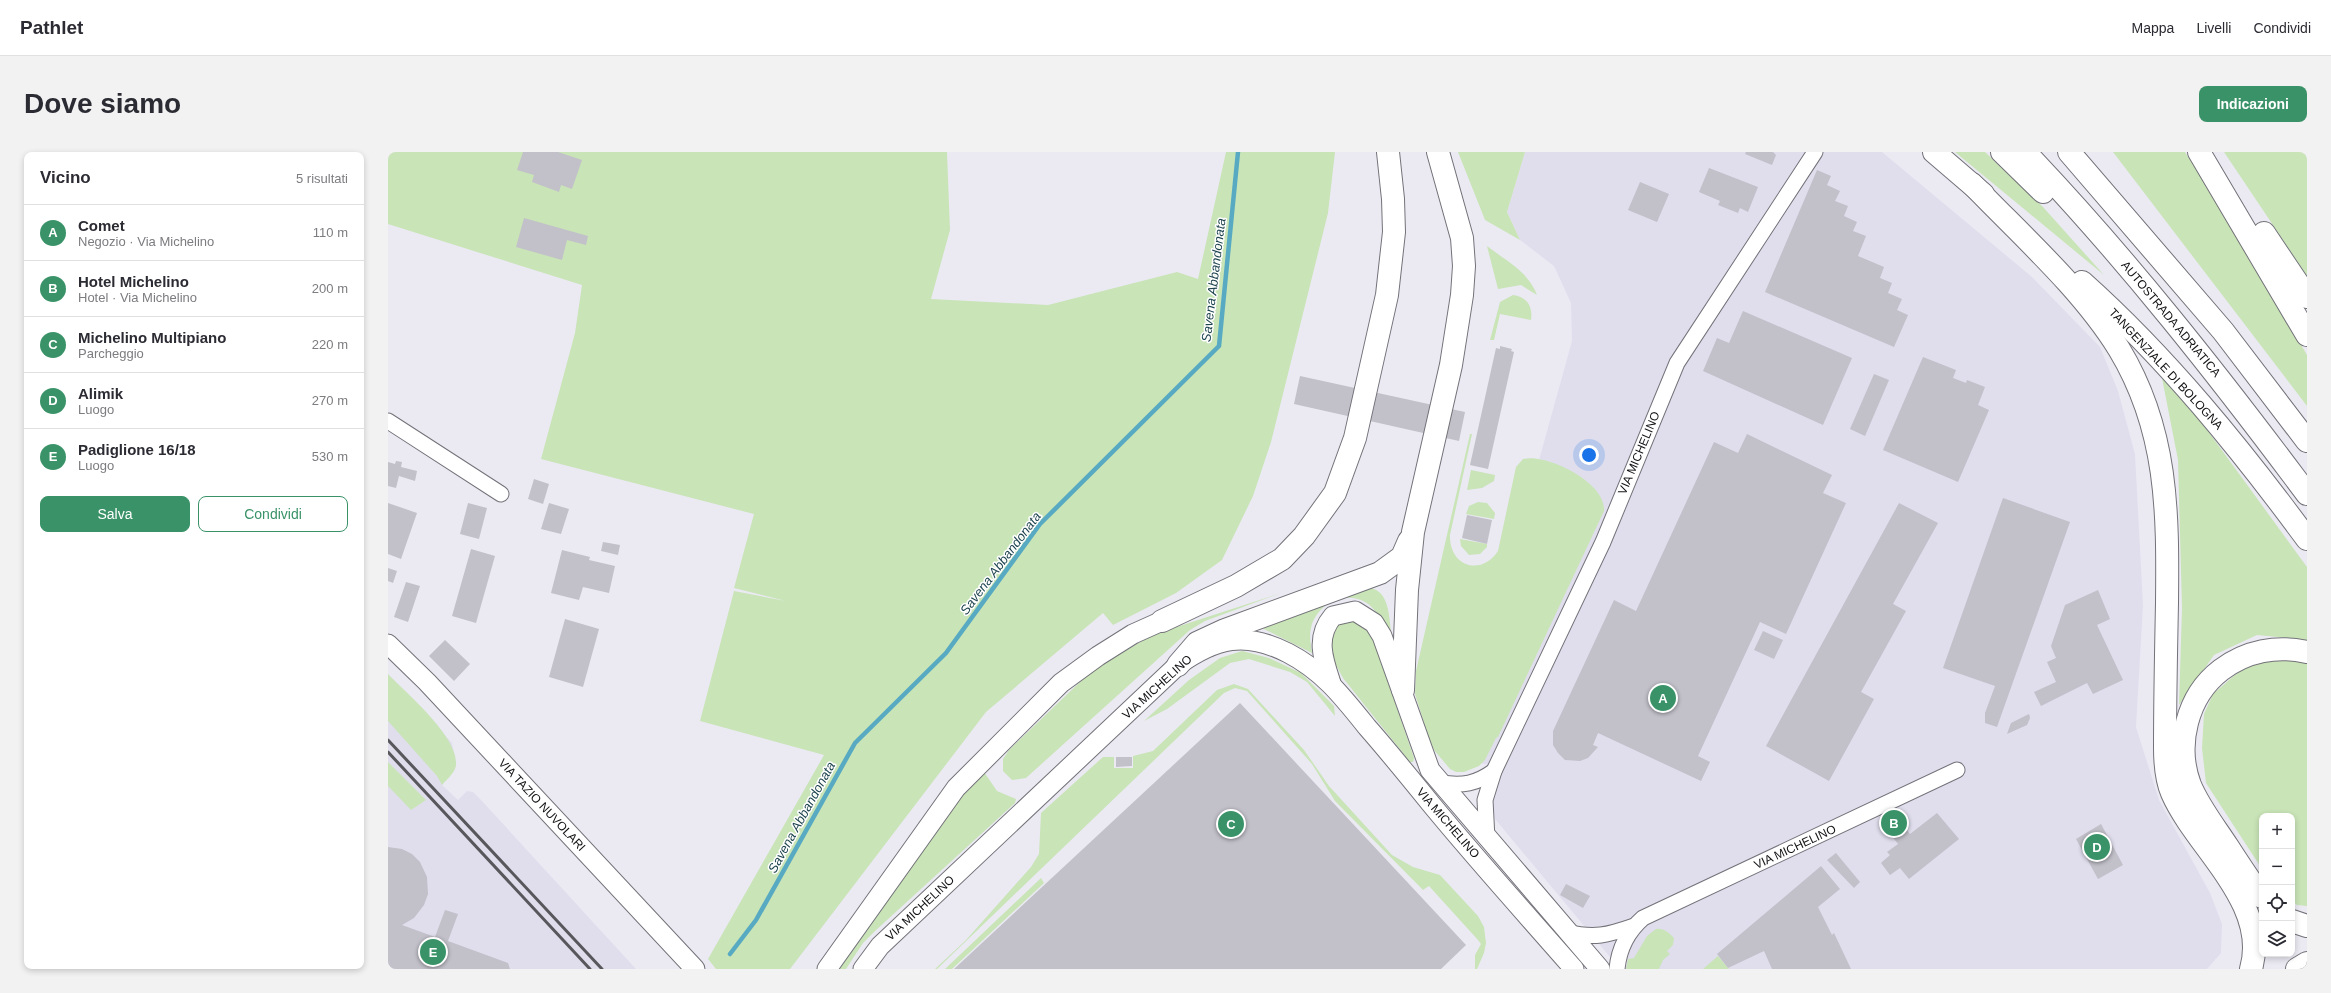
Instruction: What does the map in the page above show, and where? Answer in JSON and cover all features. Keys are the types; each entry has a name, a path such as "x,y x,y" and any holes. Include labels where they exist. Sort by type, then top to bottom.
{"main road":[{"path":"1162,621 1236,586 1282,559 1304,536 1335,493 1359,424 1387,295 1394,232 1393,199 1388,152"},
{"path":"1403,690 1407,590 1413,532 1451,365 1462,295 1464,266 1462,238 1438,152"},
{"name":"TANGENZIALE DI BOLOGNA","path":"1934,152 2102,300 2155,353 2216,422 2307,539"},
{"path":"2002,152 2135,275"},
{"name":"AUTOSTRADA ADRIATICA","path":"2025,152 2135,275 2225,386 2307,494"},
{"path":"2069,152 2223,331"},
{"path":"2090,152 2307,441"},
{"path":"2200,152 2269,240 2307,297"},
{"path":"2200,152 2307,335"},
{"path":"1972,184 2085,303 2103,326 2130,368 2151,417 2161,461 2166,503 2165,748 2168,779 2178,805 2225,874 2247,912 2254,940 2251,969"},
{"path":"1178,665 1197,643 1225,630 1380,574 1402,557 1413,532"},
{"path":"2259,892 2196,798 2186,772 2184,736 2187,720 2199,695 2218,672 2228,664 2253,653 2268,649 2297,649 2307,652"},
{"path":"2295,922 2307,926"},
{"path":"2297,969 2307,963"}],"street":[{"name":"VIA MICHELINO","path":"1487,839 1486,800 1494,771 1603,542 1677,363 1814,152"},
{"path":"388,422 396,424 502,494"},
{"name":"VIA MICHELINO","path":"1331,683 1324,661 1321,644 1322,632 1333,616 1355,611 1374,623 1382,636 1403,690 1425,761 1487,839 1600,969"},
{"path":"827,969 956,788 1061,683 1098,656 1133,634 1162,621"},
{"name":"VIA MICHELINO","path":"863,969 880,946 1178,665 1198,651 1215,643 1227,640 1252,641 1288,652 1331,683 1432,805 1574,969"},
{"name":"VIA TAZIO NUVOLARI","path":"388,644 434,689 695,969"},
{"name":"VIA MICHELINO","path":"1617,969 1623,943 1634,926 1643,918 1957,770"},
{"name":"VIA MICHELINO","path":"1441,783 1458,786 1471,784 1480,781 1494,771"},
{"name":"VIA MICHELINO","path":"1567,932 1584,936 1598,936 1634,926"}],"shaded area":[{"path":"1525,152 1882,152 2032,277 2100,347 2118,391 2135,454 2143,605 2136,727 2159,800 2210,893 2222,924 2221,953 2207,969 1620,969 1495,819 1487,764 1462,762 1473,592 1518,536 1572,341 1571,303 1554,266 1520,240 1507,212"},
{"path":"388,674 452,743 456,766 442,785 458,800 467,791 473,792 636,969 388,969"}],"green space":[{"path":"388,152 947,152 950,230 931,299 1048,305 1177,272 1198,279 1226,152 1335,152 1328,213 1271,442 1253,496 1222,560 1176,593 1113,625 1103,613 986,712 790,969 716,969 708,959 824,755 700,721 734,591 786,601 734,588 754,514 541,459 575,333 582,285 388,224"},
{"path":"1458,152 1525,152 1507,212 1520,240 1485,220"},
{"path":"1955,152 1985,152 2043,207 2104,275"},
{"path":"2113,152 2185,152 2222,209 2307,355 2307,406"},
{"path":"2224,152 2307,152 2307,276"},
{"path":"1487,246 1516,267 1528,279 1537,295 1521,285 1498,289"},
{"path":"1513,295 1522,298 1528,303 1531,310 1531,320 1500,314 1494,340 1490,340 1500,302"},
{"path":"2162,378 2205,427 2307,567 2307,640 2257,635 2214,655 2179,705 2182,608 2178,460"},
{"path":"1470,434 1472,434 1450,535 1451,546 1460,561 1475,566 1483,564 1491,559 1498,551 1516,467 1523,459 1533,458 1546,461 1560,465 1574,472 1596,490 1602,500 1604,511 1498,737 1496,738 1485,760 1479,766 1464,772 1456,772 1450,769 1434,750 1415,694 1416,671"},
{"path":"1471,470 1495,475 1494,481 1482,488 1467,490"},
{"path":"1478,502 1487,503 1495,513 1494,519 1466,514 1469,506"},
{"path":"1460,539 1487,544 1487,547 1480,554 1469,555 1461,546"},
{"path":"1371,588 1377,590 1385,599 1389,612 1391,631 1385,626 1370,605 1357,599 1348,598 1332,602 1318,613 1310,631 1312,653 1260,627 1340,596"},
{"path":"1281,593 1205,621 1190,630 1026,778 1012,780 1003,771 1003,759 1009,750 1082,680 1099,666 1158,633"},
{"path":"1347,618 1365,626 1375,644 1414,758 1413,762 1410,762 1343,678 1332,658 1330,631"},
{"path":"1242,651 1269,658 1301,673 1334,706 1335,716 1307,682 1290,672 1249,659 1230,663 1167,709 1144,721 1189,680 1220,658"},
{"path":"2290,659 2307,664 2307,906 2295,903 2295,813 2259,813 2259,864 2206,783 2202,748 2204,714 2213,694 2236,674 2256,662"},
{"path":"388,674 419,704 441,729 455,754 455,768 442,785 437,776 388,721"},
{"path":"1234,684 1248,689 1304,750 1329,786 1392,855 1413,867 1440,875 1478,916 1484,927 1486,943 1484,953 1477,969 1475,969 1475,955 1481,944 1478,940 1429,886 1423,890 1335,801 1312,764 1247,691 1235,688 1224,693 937,969 935,969 966,940 1031,867 1039,854 1041,813 1103,757 1114,757 1114,768 1133,768 1133,756 1153,751 1217,690"},
{"path":"388,762 426,800 411,810 388,786"},
{"path":"984,772 997,791 1016,799 1015,803 875,931 863,943 846,969 835,969 946,812"},
{"path":"1041,878 1044,883 952,969 945,969"},
{"path":"1656,929 1664,930 1674,938 1673,945 1667,951 1670,954 1663,960 1659,969 1626,969 1628,959 1634,958 1647,936"},
{"path":"1718,956 1729,969 1703,969"}],"building":[{"path":"523,152 558,152 582,160 572,189 561,185 559,192 532,182 534,175 517,170"},
{"path":"1746,152 1773,152 1776,155 1772,165 1745,154"},
{"path":"1709,168 1758,187 1748,212 1740,208 1738,213 1718,205 1720,201 1699,192"},
{"path":"1817,170 1831,176 1827,185 1840,191 1835,201 1848,206 1844,216 1857,222 1853,231 1866,236 1858,256 1884,267 1880,278 1892,283 1888,293 1902,299 1897,310 1908,315 1894,347 1765,292"},
{"path":"1640,182 1669,194 1657,222 1628,210"},
{"path":"524,218 588,236 586,245 567,240 562,260 516,247"},
{"path":"1743,311 1852,358 1823,425 1703,371 1717,338 1729,343"},
{"path":"1500,346 1512,349 1511,351 1514,352 1488,469 1470,465 1496,348 1500,349"},
{"path":"1923,357 1956,370 1953,378 1966,383 1967,380 1985,387 1978,405 1989,410 1958,482 1883,450"},
{"path":"1874,374 1889,380 1865,436 1850,429"},
{"path":"1300,376 1465,412 1459,441 1294,404"},
{"path":"1747,434 1832,475 1823,493 1846,503 1786,634 1760,622 1698,756 1710,762 1701,781 1598,733 1593,745 1598,747 1588,758 1580,761 1565,760 1553,745 1553,731 1614,600 1636,611 1714,442 1738,453"},
{"path":"396,461 402,462 401,467 417,471 415,481 399,476 396,488 388,486 388,462 395,464"},
{"path":"534,479 549,484 543,504 528,499"},
{"path":"2003,498 2070,522 1997,727 1985,723 1985,713 1995,686 1943,668"},
{"path":"388,503 417,513 401,559 388,554"},
{"path":"468,503 487,508 479,539 460,534"},
{"path":"549,503 569,509 561,534 541,529"},
{"path":"1899,503 1938,523 1893,604 1906,611 1861,692 1874,699 1829,781 1766,746"},
{"path":"1467,515 1492,520 1487,544 1462,538"},
{"path":"603,542 620,545 618,555 601,551"},
{"path":"471,549 495,556 476,623 452,616"},
{"path":"562,550 590,557 589,560 615,566 609,593 583,587 579,600 551,593"},
{"path":"388,568 397,571 393,583 388,581"},
{"path":"406,582 420,586 408,622 394,617"},
{"path":"2098,590 2110,619 2097,625 2123,680 2093,694 2087,683 2041,706 2034,692 2056,682 2047,662 2056,658 2051,646 2065,605"},
{"path":"565,619 599,629 583,687 549,677"},
{"path":"1763,631 1783,640 1774,659 1754,650"},
{"path":"445,640 470,664 454,681 429,656"},
{"path":"1240,703 1466,945 1441,969 954,969"},
{"path":"2029,714 2030,718 2027,725 2007,734 2011,723"},
{"path":"1116,757 1132,757 1132,766 1116,767"},
{"path":"1937,813 1959,839 1909,879 1900,868 1890,875 1881,863 1890,855 1887,852 1898,844 1891,835 1903,825 1910,834"},
{"path":"2101,824 2123,865 2098,879 2076,839"},
{"path":"388,847 402,849 412,854 420,862 427,877 428,894 424,905 414,918 402,925 435,937 445,910 458,914 448,941 508,963 510,969 388,969"},
{"path":"1836,853 1860,882 1854,888 1827,860"},
{"path":"1821,866 1840,889 1818,907 1832,935 1834,933 1851,969 1772,969 1764,951 1728,968 1717,954"},
{"path":"1566,884 1590,896 1583,908 1560,895"}],"waterway":[{"name":"Savena Abbandonata","path":"730,954 756,920 855,743 946,653 1040,524 1219,346 1238,152"}],"railway":[{"path":"388,740 602,969"},
{"path":"388,752 590,969"}],"place":[{"name":"Comet","path":"1663,698"},
{"name":"Hotel Michelino","path":"1894,823"},
{"name":"Michelino Multipiano","path":"1231,824"},
{"name":"Alimik","path":"2097,847"},
{"name":"Padiglione 16/18","path":"433,952"}]}
